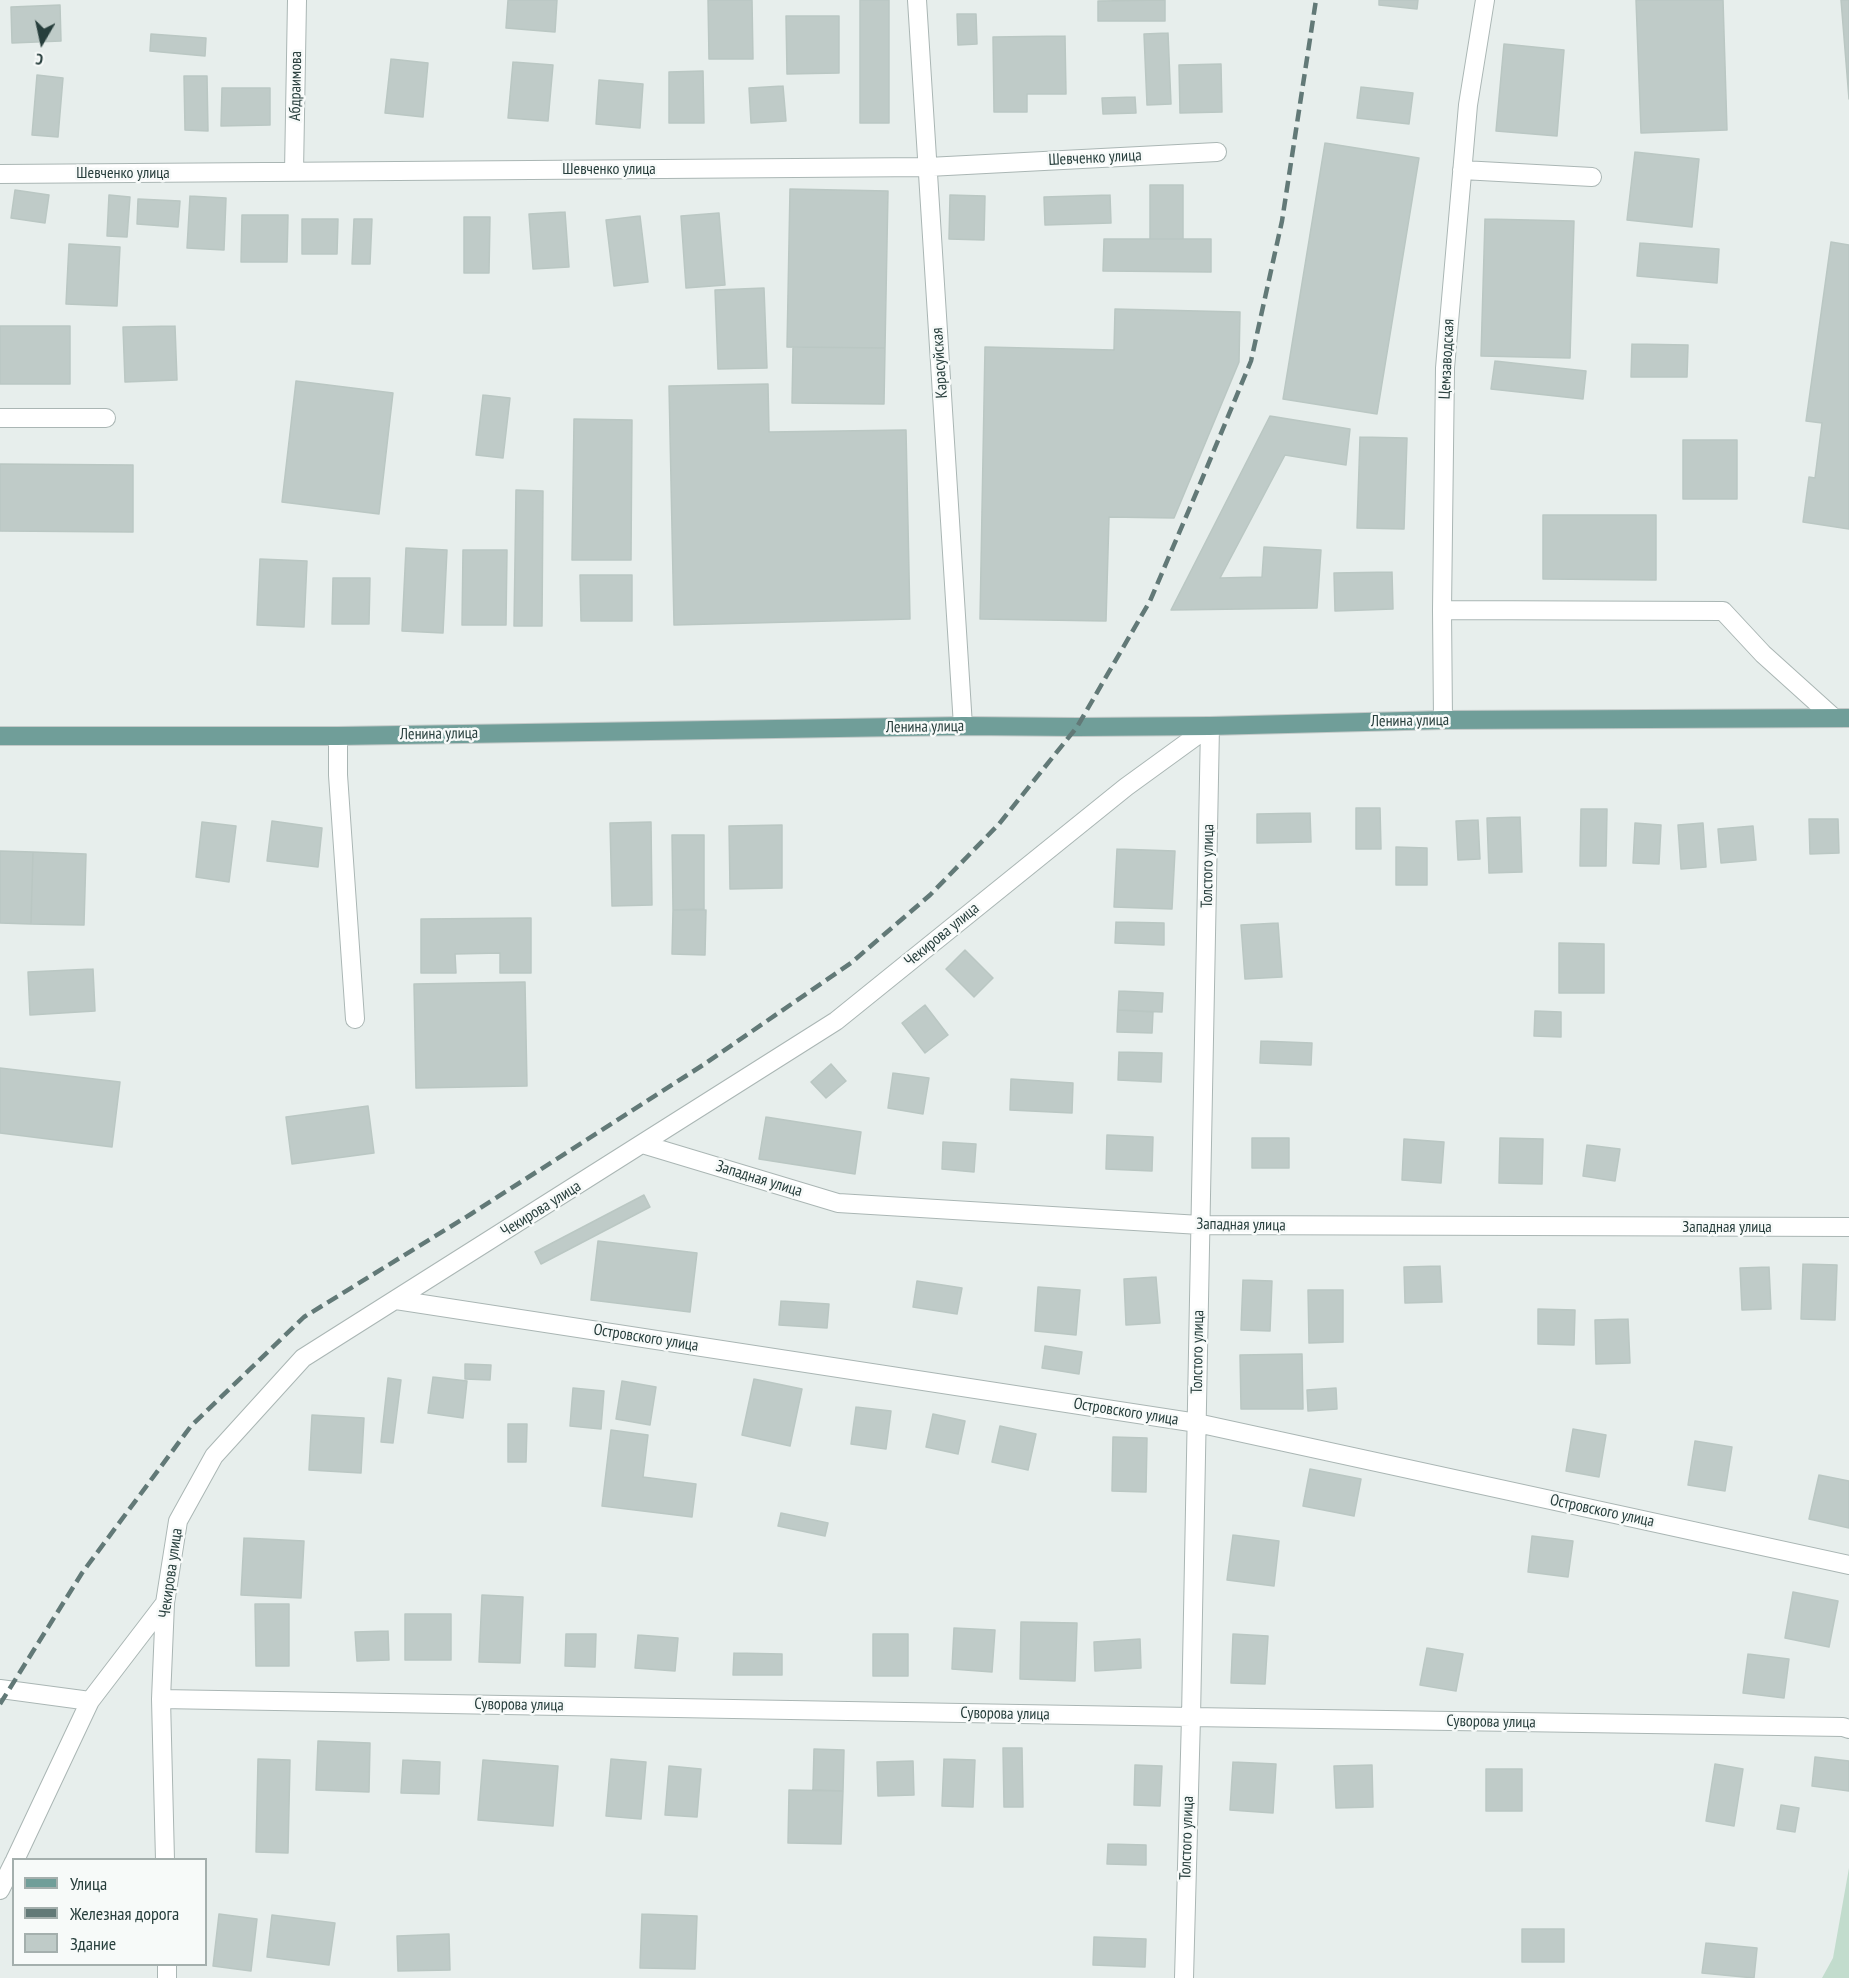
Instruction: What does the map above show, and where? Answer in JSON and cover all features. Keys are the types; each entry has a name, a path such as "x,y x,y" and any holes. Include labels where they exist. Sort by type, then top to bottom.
{"main road":[{"name":"Ленина улица","path":"0,736 338,736 963,726 1210,726 1443,720 1841,718"}],"street":[{"name":"Абдраимова","path":"294,172 297,0"},
{"name":"Карасуйская","path":"917,0 963,726"},
{"name":"Цемзаводская","path":"1443,720 1445,368 1468,105 1485,0"},
{"name":"Шевченко улица","path":"0,174 928,167 1218,152"},
{"path":"1462,170 1592,177"},
{"path":"0,418 106,418"},
{"path":"1442,610 1723,611 1763,654 1841,718"},
{"name":"Чекирова улица","path":"165,1858 161,1699 165,1603 178,1521 214,1456 303,1358 836,1021 1126,787 1210,726"},
{"name":"Толстого улица","path":"1184,1978 1210,726"},
{"path":"338,736 338,775 355,1019"},
{"name":"Западная улица","path":"642,1144 838,1203 1200,1225 1849,1227"},
{"name":"Островского улица","path":"396,1300 1197,1423 1849,1565"},
{"path":"15,1858 90,1701 165,1603"},
{"path":"0,1689 90,1701"},
{"name":"Суворова улица","path":"161,1699 1843,1727 1849,1729"},
{"path":"0,1890 12,1865"}],"green space":[{"path":"1849,1868 1849,1978 1822,1978 1833,1958"}],"building":[{"path":"508,0 557,0 555,32 506,28"},
{"path":"708,0 752,0 753,59 709,59"},
{"path":"860,0 889,0 889,123 860,123"},
{"path":"1165,0 1165,21 1098,21 1098,1"},
{"path":"1379,0 1418,0 1417,9 1379,5"},
{"path":"1636,0 1723,0 1727,130 1641,133"},
{"path":"1841,0 1849,0 1849,99"},
{"path":"60,5 61,41 12,43 11,7"},
{"path":"957,14 976,14 977,44 958,45"},
{"path":"786,16 839,16 839,73 787,74"},
{"path":"1168,33 1171,104 1147,105 1144,34"},
{"path":"151,34 206,38 205,56 150,51"},
{"path":"1065,36 1066,94 1027,94 1027,112 994,112 993,37"},
{"path":"1504,44 1564,50 1557,136 1496,131"},
{"path":"391,59 428,63 423,117 385,113"},
{"path":"513,62 553,65 548,121 508,118"},
{"path":"1221,64 1222,112 1180,113 1179,65"},
{"path":"703,71 704,123 669,123 669,72"},
{"path":"37,75 63,78 58,137 32,135"},
{"path":"184,76 207,76 208,131 185,130"},
{"path":"599,80 643,84 640,128 596,124"},
{"path":"783,86 786,121 751,123 749,88"},
{"path":"1361,87 1413,93 1409,124 1357,118"},
{"path":"222,88 270,88 270,125 221,126"},
{"path":"1135,97 1136,113 1103,114 1102,98"},
{"path":"1325,143 1419,158 1377,414 1283,399"},
{"path":"1635,152 1699,159 1692,227 1627,220"},
{"path":"1150,185 1183,185 1183,239 1150,239"},
{"path":"790,189 888,191 885,348 787,347"},
{"path":"15,190 49,195 45,223 11,218"},
{"path":"109,195 130,197 127,237 107,236"},
{"path":"950,195 985,196 984,240 949,239"},
{"path":"1110,195 1111,223 1045,225 1044,197"},
{"path":"190,196 226,198 224,250 187,248"},
{"path":"138,199 180,201 178,227 137,224"},
{"path":"565,212 569,267 533,269 529,214"},
{"path":"719,213 725,285 686,288 681,216"},
{"path":"242,215 288,215 287,262 241,262"},
{"path":"640,216 648,282 614,286 606,220"},
{"path":"464,217 490,217 489,273 464,273"},
{"path":"302,219 338,219 337,254 302,254"},
{"path":"354,219 372,219 370,264 352,264"},
{"path":"1485,219 1574,221 1570,358 1481,356"},
{"path":"1104,239 1211,239 1211,272 1103,271"},
{"path":"1831,242 1849,245 1849,529 1803,522 1809,477 1815,478 1822,423 1806,421"},
{"path":"1640,243 1719,249 1717,283 1637,276"},
{"path":"69,244 120,247 117,306 66,304"},
{"path":"764,288 767,368 718,369 715,290"},
{"path":"1115,309 1240,312 1239,362 1174,518 1109,517 1106,621 980,619 985,347 1114,350"},
{"path":"0,326 70,326 70,384 0,384"},
{"path":"175,326 177,380 125,382 123,327"},
{"path":"1632,344 1688,345 1687,377 1631,377"},
{"path":"793,347 885,348 884,404 792,403"},
{"path":"1495,361 1586,371 1583,399 1491,389"},
{"path":"296,381 393,393 379,514 282,502"},
{"path":"768,384 769,432 906,430 910,619 674,625 669,386"},
{"path":"483,395 510,398 503,458 476,455"},
{"path":"1270,416 1350,429 1346,465 1285,455 1220,578 1262,577 1264,547 1321,550 1317,608 1171,610"},
{"path":"574,419 632,420 631,560 572,560"},
{"path":"1360,437 1407,438 1404,529 1357,528"},
{"path":"1683,440 1737,440 1737,499 1683,499"},
{"path":"0,464 133,465 133,532 0,531"},
{"path":"516,490 543,491 542,626 514,626"},
{"path":"1543,515 1656,515 1656,580 1543,579"},
{"path":"406,548 447,550 443,633 402,631"},
{"path":"463,550 507,550 506,625 462,625"},
{"path":"260,559 307,561 304,627 257,625"},
{"path":"1392,572 1393,609 1335,611 1334,573"},
{"path":"580,575 632,575 632,621 581,621"},
{"path":"333,578 370,578 369,624 332,624"},
{"path":"1356,808 1380,808 1381,849 1356,849"},
{"path":"1581,809 1607,809 1606,866 1580,866"},
{"path":"1310,813 1311,842 1257,843 1257,814"},
{"path":"1520,817 1522,872 1489,873 1487,818"},
{"path":"1809,819 1838,819 1839,853 1810,854"},
{"path":"1478,820 1480,859 1458,860 1456,821"},
{"path":"272,821 322,828 318,867 267,861"},
{"path":"202,822 236,826 229,882 196,877"},
{"path":"651,822 652,905 612,906 610,823"},
{"path":"1635,823 1661,825 1659,864 1633,863"},
{"path":"1703,823 1706,867 1681,869 1678,825"},
{"path":"782,825 782,888 730,889 729,826"},
{"path":"1753,826 1756,860 1721,863 1718,829"},
{"path":"672,835 704,835 704,909 673,910"},
{"path":"1396,847 1427,848 1427,885 1396,885"},
{"path":"1117,849 1175,851 1172,909 1114,907"},
{"path":"0,851 33,852 31,924 0,923"},
{"path":"33,852 86,854 84,925 31,924"},
{"path":"673,910 706,910 705,955 672,954"},
{"path":"531,918 531,973 500,973 500,953 455,954 456,973 421,973 421,919"},
{"path":"1116,922 1164,923 1164,945 1115,943"},
{"path":"1278,923 1282,977 1245,979 1241,925"},
{"path":"1559,943 1604,944 1604,993 1559,993"},
{"path":"965,950 993,978 974,997 946,969"},
{"path":"93,969 95,1011 30,1015 28,972"},
{"path":"525,982 527,1086 416,1088 414,984"},
{"path":"1119,991 1163,993 1162,1012 1118,1010"},
{"path":"925,1005 948,1035 925,1053 902,1023"},
{"path":"1118,1010 1153,1012 1152,1033 1117,1032"},
{"path":"1535,1011 1561,1012 1561,1037 1534,1036"},
{"path":"1261,1041 1312,1043 1311,1065 1260,1063"},
{"path":"1119,1052 1162,1053 1161,1082 1118,1080"},
{"path":"831,1064 846,1081 826,1098 811,1082"},
{"path":"0,1068 120,1082 112,1147 0,1133"},
{"path":"893,1073 929,1078 923,1114 888,1108"},
{"path":"1011,1079 1073,1083 1072,1113 1010,1110"},
{"path":"368,1106 374,1153 292,1164 286,1117"},
{"path":"766,1117 861,1132 855,1174 759,1159"},
{"path":"1107,1135 1153,1137 1152,1171 1106,1169"},
{"path":"1252,1138 1289,1138 1289,1168 1252,1168"},
{"path":"1500,1138 1543,1139 1542,1184 1499,1183"},
{"path":"1404,1139 1444,1142 1441,1183 1402,1180"},
{"path":"943,1142 976,1144 974,1172 942,1169"},
{"path":"1587,1145 1620,1149 1615,1181 1583,1176"},
{"path":"644,1195 650,1207 541,1264 535,1252"},
{"path":"598,1241 697,1253 690,1312 591,1300"},
{"path":"1803,1264 1837,1265 1835,1320 1801,1319"},
{"path":"1440,1266 1442,1302 1405,1303 1404,1267"},
{"path":"1769,1267 1771,1309 1742,1310 1740,1268"},
{"path":"1156,1277 1160,1323 1126,1325 1124,1279"},
{"path":"1243,1280 1272,1281 1270,1331 1241,1330"},
{"path":"917,1281 962,1288 957,1314 913,1307"},
{"path":"1038,1287 1080,1290 1076,1335 1035,1331"},
{"path":"1308,1290 1343,1290 1343,1342 1309,1343"},
{"path":"781,1301 829,1304 827,1328 779,1325"},
{"path":"1538,1309 1575,1310 1574,1345 1538,1344"},
{"path":"1628,1319 1630,1363 1596,1364 1595,1320"},
{"path":"1045,1346 1082,1352 1079,1374 1042,1368"},
{"path":"1302,1354 1303,1409 1241,1409 1240,1355"},
{"path":"465,1364 491,1365 490,1380 465,1379"},
{"path":"433,1377 467,1381 463,1418 428,1413"},
{"path":"388,1378 401,1380 393,1443 381,1442"},
{"path":"754,1379 802,1389 790,1446 742,1435"},
{"path":"622,1381 656,1387 650,1425 616,1419"},
{"path":"573,1388 604,1391 601,1429 570,1426"},
{"path":"1336,1388 1337,1409 1308,1411 1307,1390"},
{"path":"856,1407 891,1411 886,1449 851,1444"},
{"path":"933,1414 965,1421 958,1454 926,1447"},
{"path":"312,1415 364,1418 361,1473 309,1470"},
{"path":"508,1424 527,1424 526,1462 508,1462"},
{"path":"1000,1426 1036,1434 1028,1470 992,1462"},
{"path":"1573,1429 1606,1435 1599,1477 1566,1471"},
{"path":"611,1430 648,1435 643,1477 696,1484 692,1517 602,1506"},
{"path":"1113,1437 1147,1438 1146,1492 1112,1491"},
{"path":"1695,1441 1732,1447 1725,1491 1688,1485"},
{"path":"1310,1469 1361,1479 1354,1516 1303,1506"},
{"path":"1819,1475 1849,1481 1849,1528 1809,1519"},
{"path":"781,1513 828,1523 825,1536 778,1526"},
{"path":"1233,1535 1279,1541 1274,1586 1227,1580"},
{"path":"1532,1536 1573,1541 1568,1577 1528,1572"},
{"path":"244,1538 304,1541 301,1598 241,1595"},
{"path":"1793,1592 1838,1601 1829,1647 1785,1638"},
{"path":"482,1595 523,1597 520,1663 479,1662"},
{"path":"255,1604 289,1604 289,1666 256,1666"},
{"path":"405,1614 451,1614 451,1660 405,1660"},
{"path":"1021,1622 1077,1623 1075,1681 1020,1679"},
{"path":"954,1628 995,1630 992,1672 952,1669"},
{"path":"388,1631 389,1660 357,1661 355,1632"},
{"path":"566,1634 596,1634 595,1667 565,1666"},
{"path":"873,1634 908,1634 908,1676 873,1676"},
{"path":"1233,1634 1268,1636 1265,1684 1231,1683"},
{"path":"638,1635 678,1638 675,1671 635,1668"},
{"path":"1140,1639 1141,1668 1095,1671 1094,1642"},
{"path":"1427,1648 1463,1654 1456,1691 1420,1685"},
{"path":"734,1653 782,1654 782,1675 733,1675"},
{"path":"1748,1654 1789,1659 1784,1698 1743,1693"},
{"path":"318,1741 370,1743 369,1792 316,1790"},
{"path":"1003,1748 1022,1748 1023,1807 1004,1807"},
{"path":"814,1749 844,1750 843,1791 813,1790"},
{"path":"1815,1757 1849,1761 1849,1791 1812,1786"},
{"path":"258,1759 290,1760 288,1853 256,1852"},
{"path":"611,1759 646,1762 641,1819 606,1816"},
{"path":"944,1759 975,1760 973,1807 942,1806"},
{"path":"403,1760 440,1762 439,1794 401,1793"},
{"path":"483,1760 558,1766 553,1826 478,1820"},
{"path":"913,1761 914,1795 878,1796 877,1762"},
{"path":"1233,1762 1276,1764 1273,1813 1230,1810"},
{"path":"1715,1764 1743,1769 1734,1826 1706,1821"},
{"path":"1135,1765 1162,1766 1160,1806 1134,1805"},
{"path":"1372,1765 1373,1807 1336,1808 1334,1766"},
{"path":"669,1766 701,1769 697,1817 665,1815"},
{"path":"1486,1769 1522,1769 1522,1811 1486,1811"},
{"path":"789,1790 843,1791 841,1844 788,1843"},
{"path":"1781,1805 1799,1808 1795,1832 1777,1829"},
{"path":"1108,1844 1146,1845 1146,1865 1107,1864"},
{"path":"219,1914 257,1919 251,1971 213,1966"},
{"path":"642,1914 697,1916 695,1969 640,1968"},
{"path":"272,1915 335,1923 329,1965 267,1957"},
{"path":"1522,1929 1564,1929 1564,1962 1522,1962"},
{"path":"449,1934 450,1970 398,1971 397,1936"},
{"path":"1094,1937 1146,1939 1145,1967 1093,1965"},
{"path":"1706,1943 1757,1948 1754,1978 1702,1973"}],"railway":[{"path":"0,1704 82,1573 191,1426 304,1317 471,1214 703,1065 851,963 930,895 999,824 1077,727 1150,601 1251,361 1282,221 1316,0"}]}
